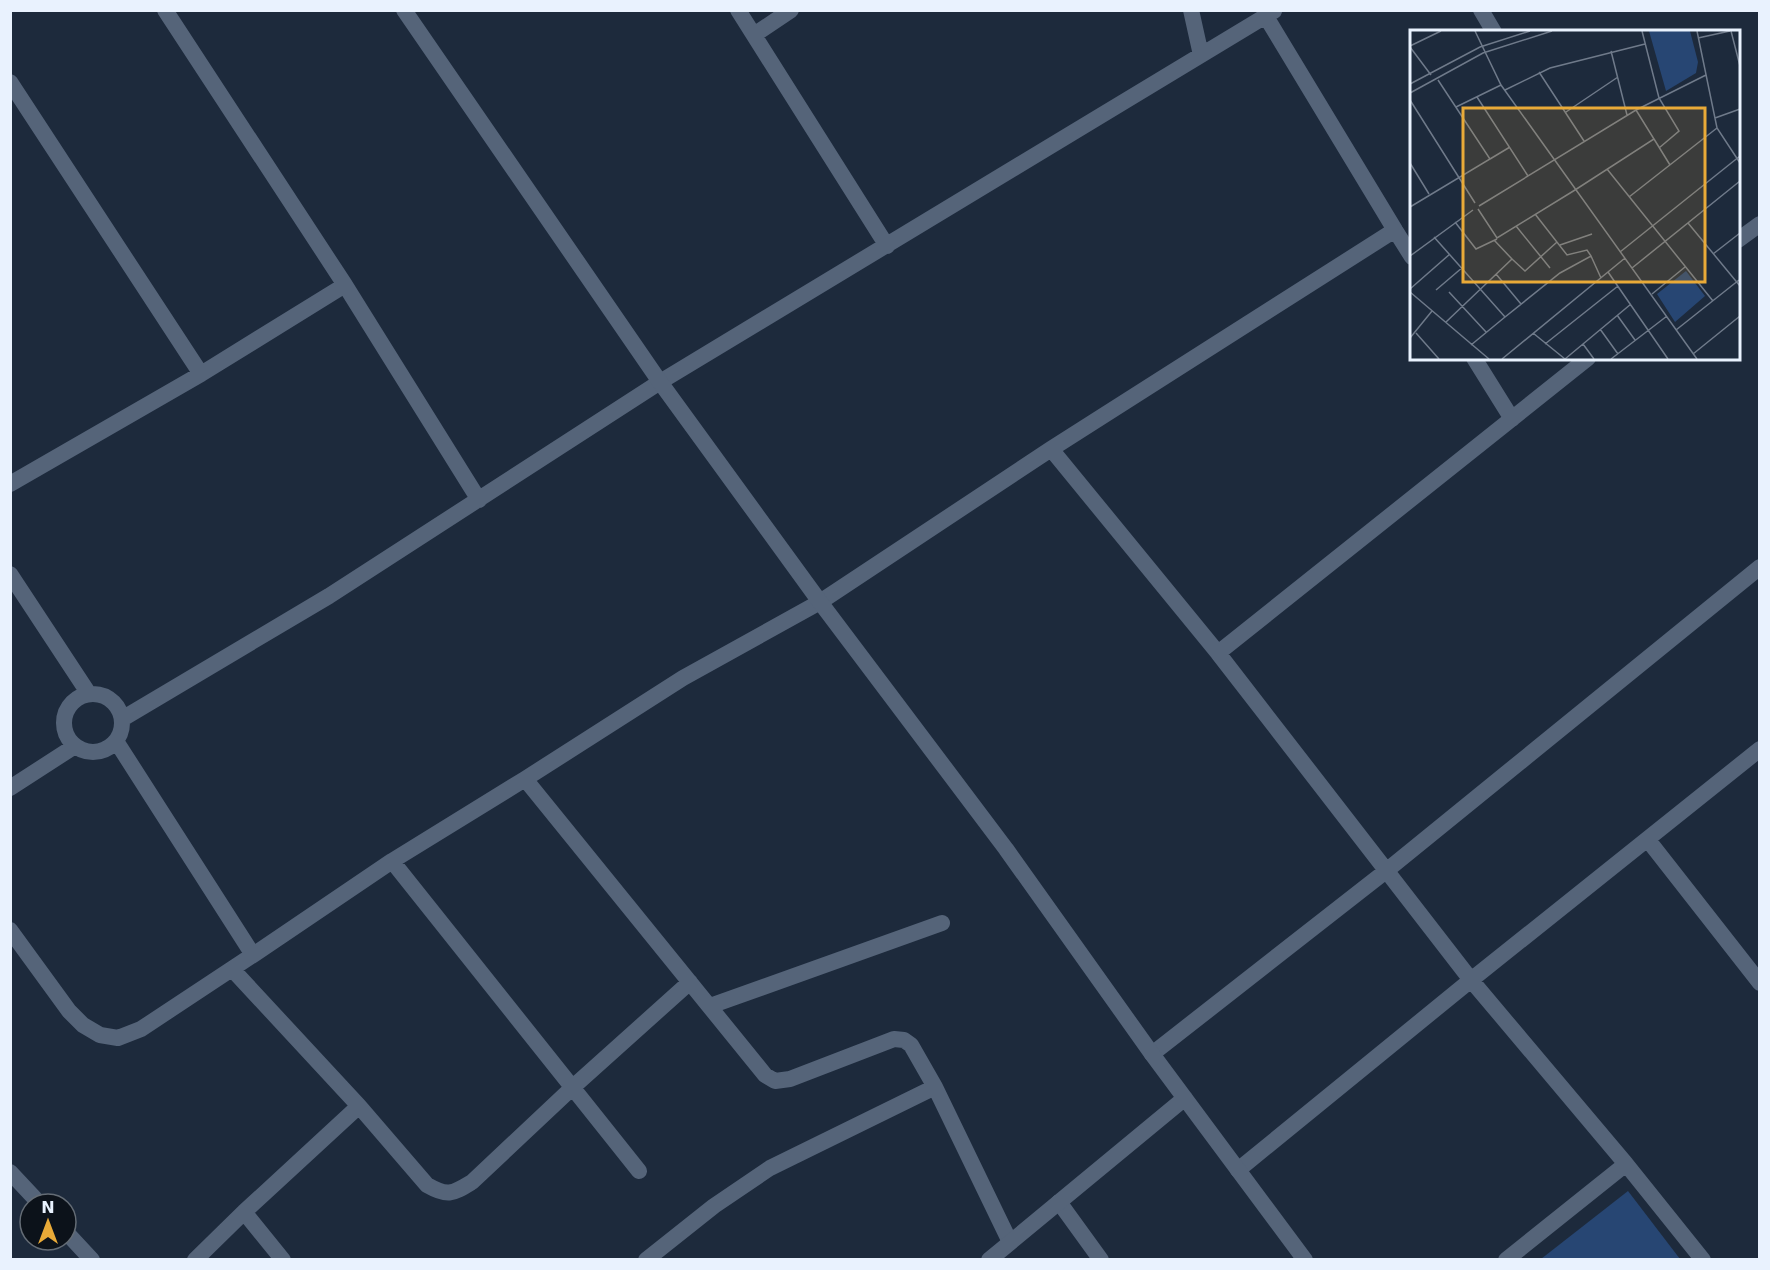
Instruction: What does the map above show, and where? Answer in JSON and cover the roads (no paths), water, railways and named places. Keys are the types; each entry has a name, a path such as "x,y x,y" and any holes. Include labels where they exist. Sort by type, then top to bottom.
{"street":[{"path":"165,10 345,285 479,500"},
{"path":"404,10 660,382 820,602 1006,849 1152,1054 1305,1260"},
{"path":"738,10 887,246"},
{"path":"754,35 791,10"},
{"path":"1191,10 1201,54"},
{"path":"1481,10 1493,30"},
{"path":"122,719 329,596 660,382 1270,13 1410,254"},
{"path":"10,82 201,374"},
{"path":"1740,239 1760,224"},
{"path":"10,930 69,1011 83,1025 100,1035 118,1038 141,1029 392,861 683,678 820,602 1051,449 1395,230"},
{"path":"10,484 201,374 345,285"},
{"path":"1475,360 1512,419"},
{"path":"1218,653 1586,360"},
{"path":"1051,449 1218,653 1471,980 1626,1164 1703,1260"},
{"path":"1152,1054 1386,871 1760,567"},
{"path":"10,574 89,694"},
{"path":"89,694 101,694 111,700 119,708 122,719 121,731 116,741 97,752 85,751 75,746 67,737 64,726 65,715 70,705 78,698 89,694"},
{"path":"116,741 254,955"},
{"path":"10,788 75,746"},
{"path":"1238,1170 1760,749"},
{"path":"525,779 765,1075 776,1081 790,1079 894,1039 904,1040 911,1045 935,1086 1010,1242"},
{"path":"1648,840 1760,983"},
{"path":"392,861 639,1171"},
{"path":"710,1006 942,922"},
{"path":"231,969 359,1106 427,1185 440,1192 456,1192 472,1182 573,1086 690,982"},
{"path":"646,1260 714,1206 770,1168 935,1086"},
{"path":"989,1260 1185,1098"},
{"path":"195,1260 359,1106"},
{"path":"1506,1260 1626,1164"},
{"path":"10,1172 29,1192"},
{"path":"1059,1202 1101,1260"},
{"path":"244,1212 283,1260"},
{"path":"78,1245 92,1260"}]}
